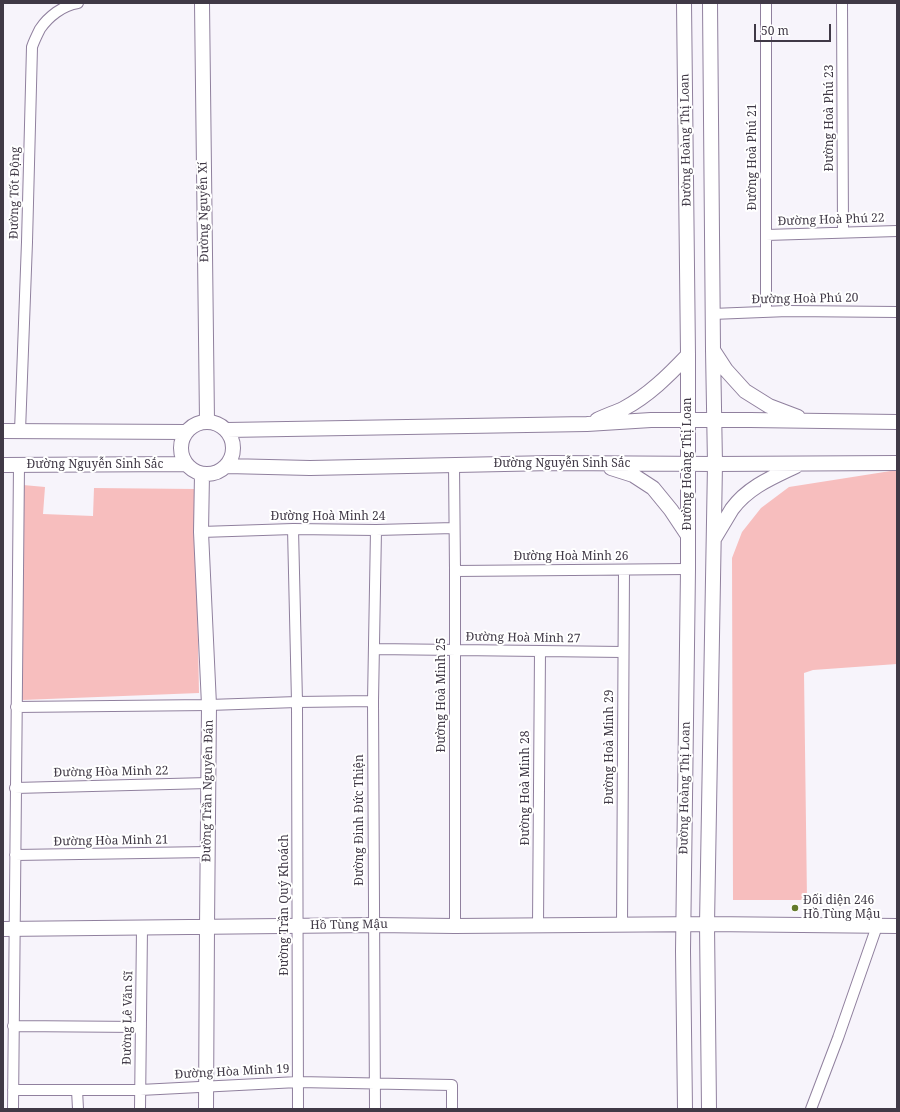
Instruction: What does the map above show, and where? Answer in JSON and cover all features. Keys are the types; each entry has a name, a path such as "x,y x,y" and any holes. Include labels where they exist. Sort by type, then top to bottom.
{"main road":[{"name":"Đường Nguyễn Xí","path":"202,3 207,421"},
{"name":"Đường Hoàng Thị Loan","path":"684,3 688,355 688,569 683,951 685,1109"},
{"name":"Đường Hoàng Thị Loan","path":"709,1109 707,924 716,464 712,314 710,3"},
{"path":"713,350 726,370 744,391 769,406 807,421"},
{"path":"587,424 624,408 650,391 669,375 688,355"},
{"path":"227,430 587,424 651,420 897,422"},
{"path":"207,421 221,425 227,430 233,444 233,452 231,459 220,471 211,474 202,474 186,464 180,445 185,432 195,424 207,421"},
{"path":"3,431 185,432"},
{"name":"Đường Nguyễn Sinh Sắc","path":"226,466 310,468 454,465 897,463"},
{"name":"Đường Nguyễn Sinh Sắc","path":"3,465 186,464"},
{"path":"597,464 633,475 653,488 671,510 687,534"},
{"path":"714,539 733,509 749,491 769,479 801,464"},
{"name":"Đường Trần Nguyên Đán","path":"202,474 201,532 209,705 206,1109"},
{"name":"Hồ Tùng Mậu","path":"9,929 374,925 455,926 707,924 897,926"}],"street":[{"name":"Đường Tốt Động","path":"20,431 32,47 40,29 55,13 72,4 78,3"},
{"name":"Đường Hoà Phú 21","path":"766,3 766,312"},
{"name":"Đường Hoà Phú 23","path":"842,3 843,232"},
{"name":"Đường Hoà Phú 22","path":"766,235 897,231"},
{"name":"Đường Hoà Phú 20","path":"712,314 788,311 897,312"},
{"path":"13,1109 13,1026 9,929 15,856 19,465"},
{"name":"Đường Hoà Minh 25","path":"454,465 455,926"},
{"name":"Đường Hoà Minh 24","path":"201,532 293,529 376,530 454,528"},
{"name":"Đường Trần Quý Khoách","path":"293,529 297,702 298,1109"},
{"name":"Đường Đinh Đức Thiện","path":"375,1109 373,701 376,530"},
{"name":"Đường Hoà Minh 26","path":"455,571 688,569"},
{"name":"Đường Hoà Minh 29","path":"622,925 624,570"},
{"name":"Đường Hoà Minh 27","path":"374,650 623,652"},
{"name":"Đường Hoà Minh 28","path":"538,925 540,651"},
{"path":"16,707 209,705 373,701"},
{"name":"Đường Hòa Minh 22","path":"15,788 208,783"},
{"name":"Đường Hòa Minh 21","path":"15,856 208,852"},
{"path":"811,1109 838,1038 877,926"},
{"name":"Đường Lê Văn Sĩ","path":"140,1109 142,928"},
{"path":"13,1026 141,1027"},
{"name":"Đường Hòa Minh 19","path":"13,1090 140,1090 298,1082 452,1085 452,1109"},
{"path":"78,1090 78,1109"}],"shaded area":[{"path":"897,470 897,664 813,670 804,673 807,900 733,900 732,558 742,532 761,508 789,487"},
{"path":"23,485 45,487 43,514 93,516 94,488 195,489 199,693 22,700"}],"place":[{"name":"Đối diện 246 Hồ Tùng Mậu","path":"795,908"}]}
